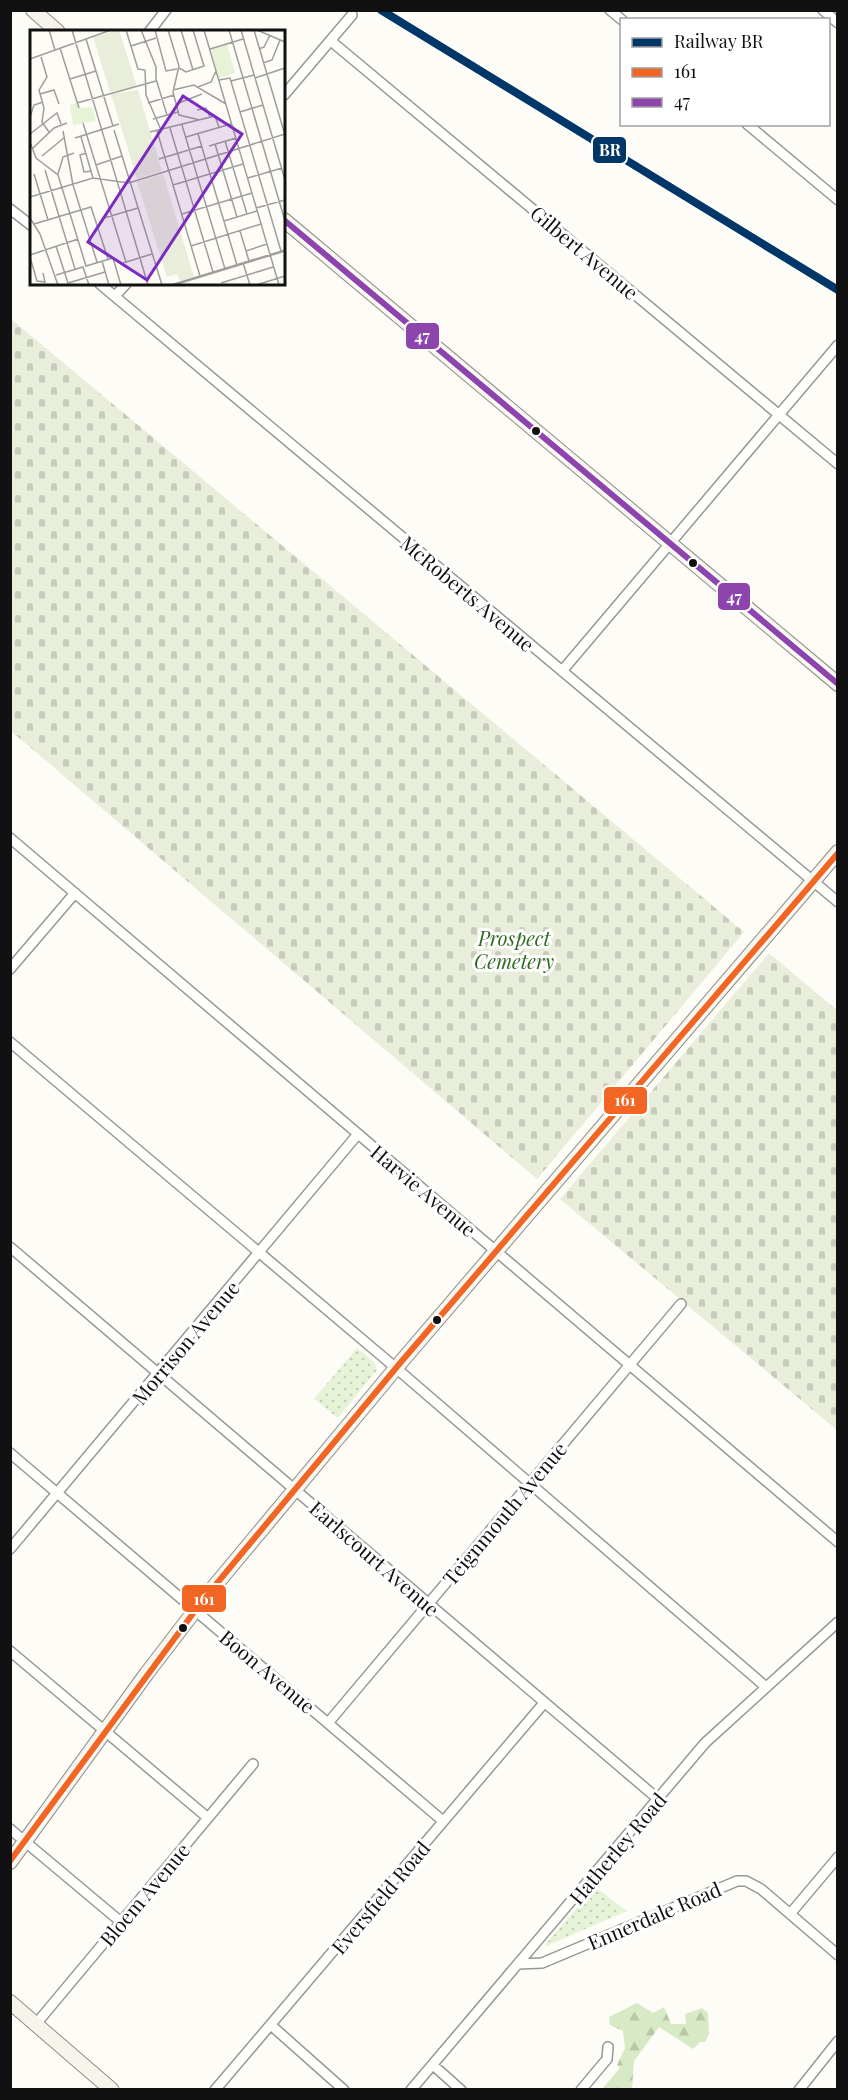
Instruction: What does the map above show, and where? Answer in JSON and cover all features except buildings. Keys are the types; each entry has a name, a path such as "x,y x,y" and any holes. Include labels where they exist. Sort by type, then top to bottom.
{"street":[{"path":"33,10 56,30"},
{"path":"150,30 166,10"},
{"path":"823,10 837,23"},
{"path":"285,94 352,15"},
{"name":"Gilbert Avenue","path":"331,41 837,464"},
{"path":"749,126 837,200"},
{"path":"10,209 30,224"},
{"path":"285,221 837,684"},
{"name":"McRoberts Avenue","path":"101,285 837,902"},
{"path":"115,296 125,285"},
{"path":"562,671 837,345"},
{"name":"Harvie Avenue","path":"10,838 837,1542"},
{"path":"10,1862 195,1610 396,1368 837,852"},
{"path":"10,969 75,893"},
{"path":"10,1042 396,1368 766,1687"},
{"name":"Morrison Avenue","path":"10,1549 358,1134"},
{"name":"Earlscourt Avenue","path":"10,1247 658,1799"},
{"name":"Teignmouth Avenue","path":"328,1723 681,1304"},
{"name":"Boon Avenue","path":"10,1453 443,1821"},
{"name":"Hatherley Road","path":"411,2090 705,1743 837,1622"},
{"path":"10,1651 208,1818"},
{"name":"Eversfield Road","path":"215,2090 272,2026 544,1703"},
{"name":"Bloem Avenue","path":"36,2024 253,1764"},
{"path":"10,1828 120,1922"},
{"path":"790,1914 837,1857"},
{"name":"Ennerdale Road","path":"518,1964 542,1963 738,1881 746,1881 761,1889 837,1955"},
{"path":"10,2002 112,2090"},
{"path":"272,2026 344,2090"},
{"path":"799,2090 837,2042"},
{"path":"581,2090 607,2059 608,2047"},
{"path":"433,2065 461,2090"}],"green space":[{"name":"Prospect Cemetery","path":"10,318 744,932 537,1179 11,731"},
{"path":"769,953 837,1010 837,1430 560,1199"},
{"path":"357,1348 375,1363 377,1370 338,1418 314,1399"},
{"path":"595,1887 627,1911 546,1946 545,1945"},
{"path":"637,2003 653,2013 664,2007 671,2024 686,2024 685,2014 702,2008 708,2013 709,2034 705,2042 700,2042 693,2049 659,2027 634,2061 632,2089 602,2089 620,2068 617,2065 625,2048 623,2031 610,2025 609,2017"}],"rail line":[{"name":"BR","path":"381,10 838,290"}],"transit line":[{"name":"47","path":"285,221 838,684"},
{"name":"161","path":"10,1861 203,1600 401,1362 838,853"}]}
